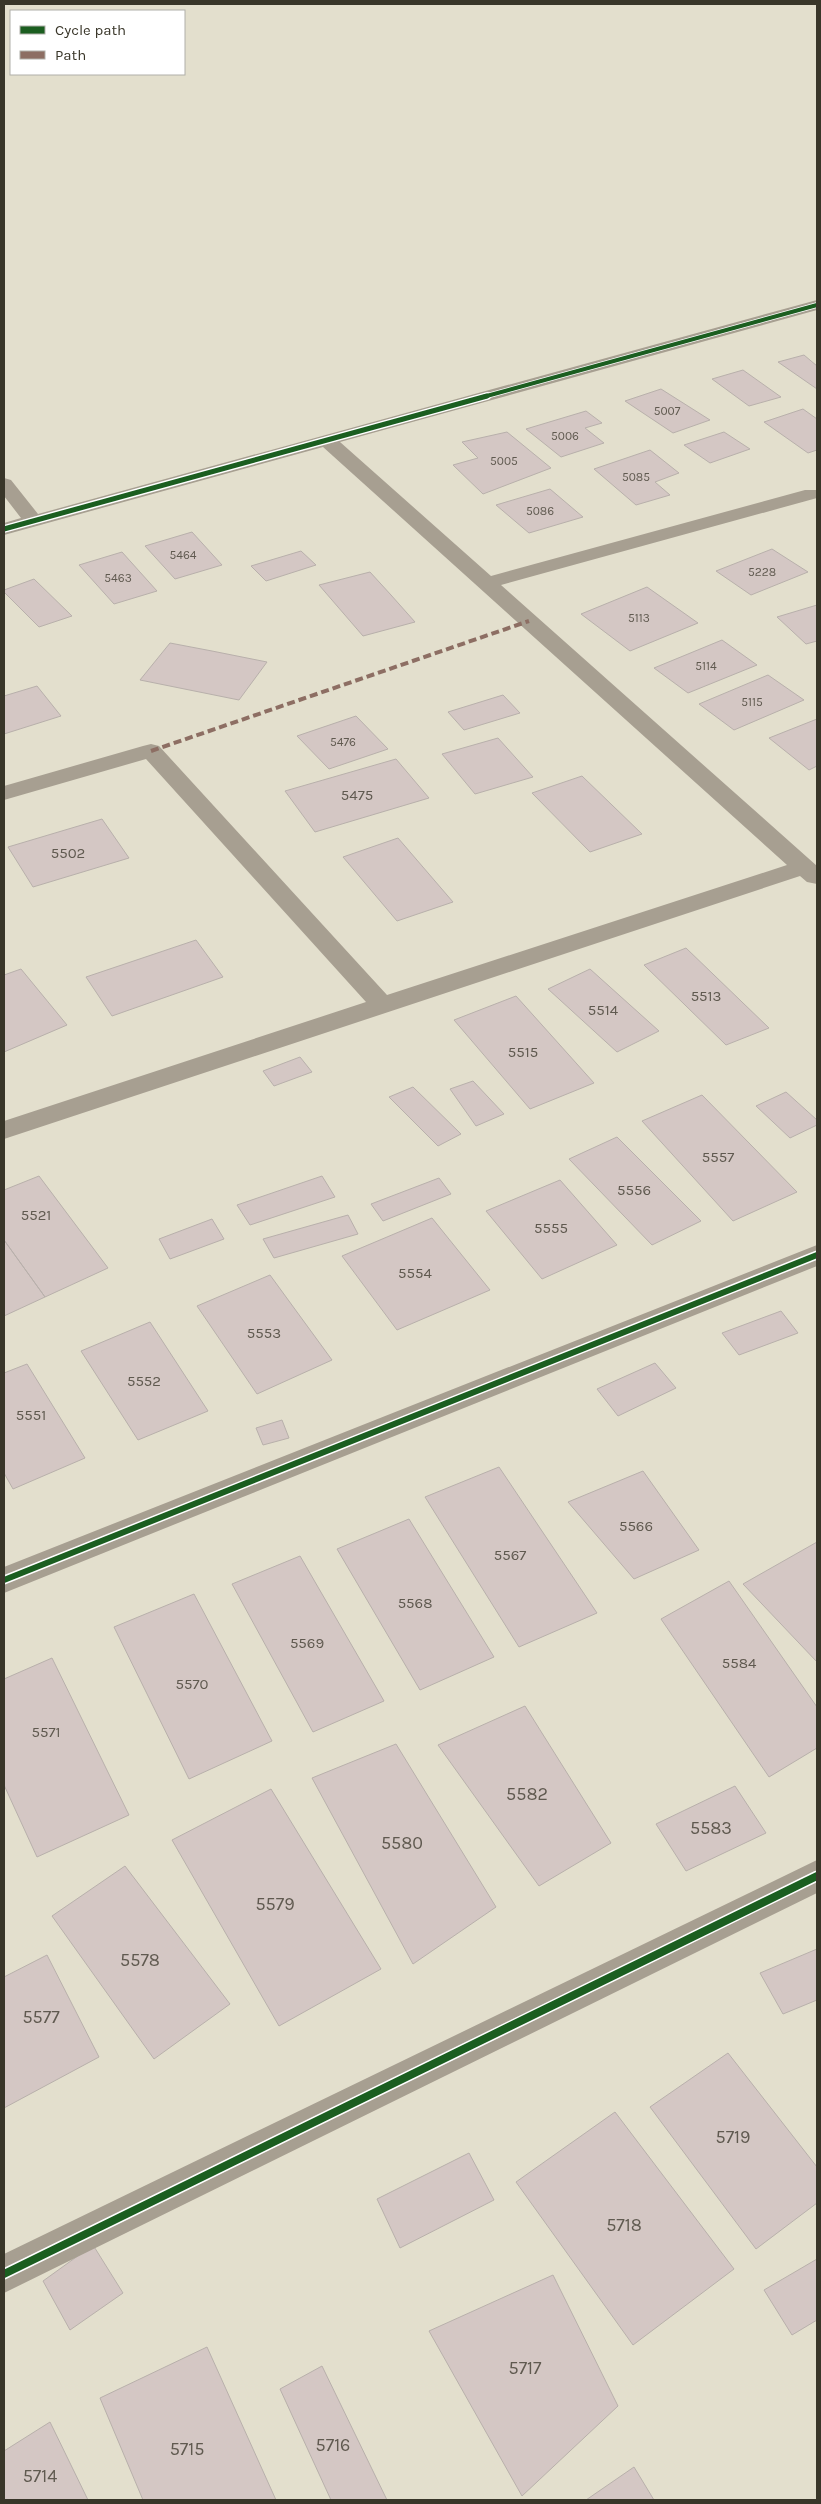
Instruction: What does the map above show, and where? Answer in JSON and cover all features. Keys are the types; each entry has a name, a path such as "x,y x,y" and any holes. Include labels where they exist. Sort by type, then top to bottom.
{"street":[{"path":"4,529 817,306"},
{"path":"328,441 810,873"},
{"path":"4,484 34,521"},
{"path":"487,583 816,495"},
{"path":"4,793 151,751 383,1006"},
{"path":"4,1130 383,1006 810,873"},
{"path":"4,1580 817,1255"},
{"path":"4,2274 817,1876"}],"building":[{"path":"804,355 817,366 817,389 778,362"},
{"path":"743,370 781,397 749,406 712,379"},
{"path":"661,389 710,420 673,433 625,401"},
{"path":"803,409 817,419 817,450 808,453 764,422"},
{"path":"586,411 602,423 585,428 604,443 561,457 526,429"},
{"path":"507,432 551,468 483,494 453,465 478,458 462,442"},
{"path":"724,432 750,449 710,463 684,445"},
{"path":"650,450 679,473 655,482 670,495 636,505 594,469"},
{"path":"550,489 583,517 529,533 496,505"},
{"path":"192,532 222,565 175,579 145,546"},
{"path":"772,549 808,572 751,595 716,571"},
{"path":"301,551 316,565 266,581 251,566"},
{"path":"122,552 157,591 114,604 79,565"},
{"path":"370,572 415,622 363,636 319,585"},
{"path":"34,579 72,616 39,627 4,592 4,590"},
{"path":"647,587 698,623 630,651 581,614"},
{"path":"817,605 817,641 806,644 777,617"},
{"path":"722,640 757,665 688,693 654,668"},
{"path":"170,643 267,662 239,700 140,680"},
{"path":"768,675 804,700 734,730 699,704"},
{"path":"37,686 61,716 4,734 4,696"},
{"path":"503,695 520,713 464,730 448,712"},
{"path":"356,716 388,749 329,769 297,736"},
{"path":"817,719 817,766 809,770 769,738"},
{"path":"498,738 533,777 475,794 442,754"},
{"path":"396,759 429,798 315,832 285,791"},
{"path":"582,776 642,834 590,852 532,793"},
{"path":"102,819 129,858 33,887 8,847"},
{"path":"398,838 453,902 397,921 343,857"},
{"path":"196,940 223,977 112,1016 86,977"},
{"path":"686,948 769,1028 726,1045 644,965"},
{"path":"21,969 67,1025 4,1052 4,975"},
{"path":"590,969 659,1031 617,1052 548,989"},
{"path":"516,996 594,1083 530,1109 454,1020"},
{"path":"300,1057 312,1072 274,1086 263,1071"},
{"path":"473,1081 504,1114 476,1126 450,1089"},
{"path":"413,1087 461,1134 438,1146 389,1097"},
{"path":"786,1092 817,1120 817,1125 790,1138 756,1106"},
{"path":"702,1095 797,1192 733,1221 642,1121"},
{"path":"617,1137 701,1221 652,1245 569,1159"},
{"path":"39,1176 108,1268 45,1297 4,1240 4,1190"},
{"path":"322,1176 335,1197 250,1225 237,1205"},
{"path":"439,1178 451,1194 383,1221 371,1204"},
{"path":"560,1180 617,1245 542,1279 486,1211"},
{"path":"348,1215 358,1234 274,1258 263,1239"},
{"path":"432,1218 490,1290 397,1330 342,1256"},
{"path":"212,1219 224,1239 170,1259 159,1239"},
{"path":"4,1240 45,1297 4,1316"},
{"path":"270,1275 332,1360 257,1394 197,1306"},
{"path":"781,1311 798,1333 739,1355 722,1333"},
{"path":"150,1322 208,1411 138,1440 81,1351"},
{"path":"655,1363 676,1388 618,1416 597,1389"},
{"path":"27,1364 85,1458 13,1489 4,1473 4,1373"},
{"path":"282,1420 289,1438 263,1445 256,1428"},
{"path":"499,1467 597,1613 519,1647 425,1497"},
{"path":"643,1471 699,1550 634,1579 568,1502"},
{"path":"409,1519 494,1657 420,1690 337,1549"},
{"path":"817,1542 817,1662 743,1584"},
{"path":"300,1556 384,1701 313,1732 232,1584"},
{"path":"729,1581 817,1707 817,1748 769,1777 661,1619"},
{"path":"194,1594 272,1741 189,1779 114,1627"},
{"path":"52,1658 129,1815 37,1857 4,1785 4,1679"},
{"path":"525,1706 611,1843 539,1886 438,1745"},
{"path":"396,1744 496,1907 413,1964 312,1778"},
{"path":"735,1786 766,1833 686,1871 656,1824"},
{"path":"271,1789 381,1969 279,2026 172,1840"},
{"path":"125,1866 230,2004 154,2059 52,1916"},
{"path":"817,1949 817,2000 783,2014 760,1973"},
{"path":"47,1955 99,2057 4,2108 4,1977"},
{"path":"728,2053 817,2167 817,2203 756,2249 650,2107"},
{"path":"615,2112 734,2269 633,2345 516,2182"},
{"path":"469,2153 494,2200 400,2248 377,2199"},
{"path":"93,2245 123,2293 70,2330 43,2281"},
{"path":"817,2259 817,2320 792,2335 764,2290"},
{"path":"553,2275 618,2406 522,2496 429,2331"},
{"path":"207,2347 276,2500 143,2500 100,2398"},
{"path":"322,2366 387,2500 331,2500 280,2389"},
{"path":"50,2422 88,2500 4,2500 4,2451"},
{"path":"634,2467 654,2500 586,2500"}],"marked path":[{"path":"151,751 529,621"}],"cycle path":[{"path":"4,529 817,305"},
{"path":"4,1580 817,1255"},
{"path":"4,2274 817,1876"}]}
